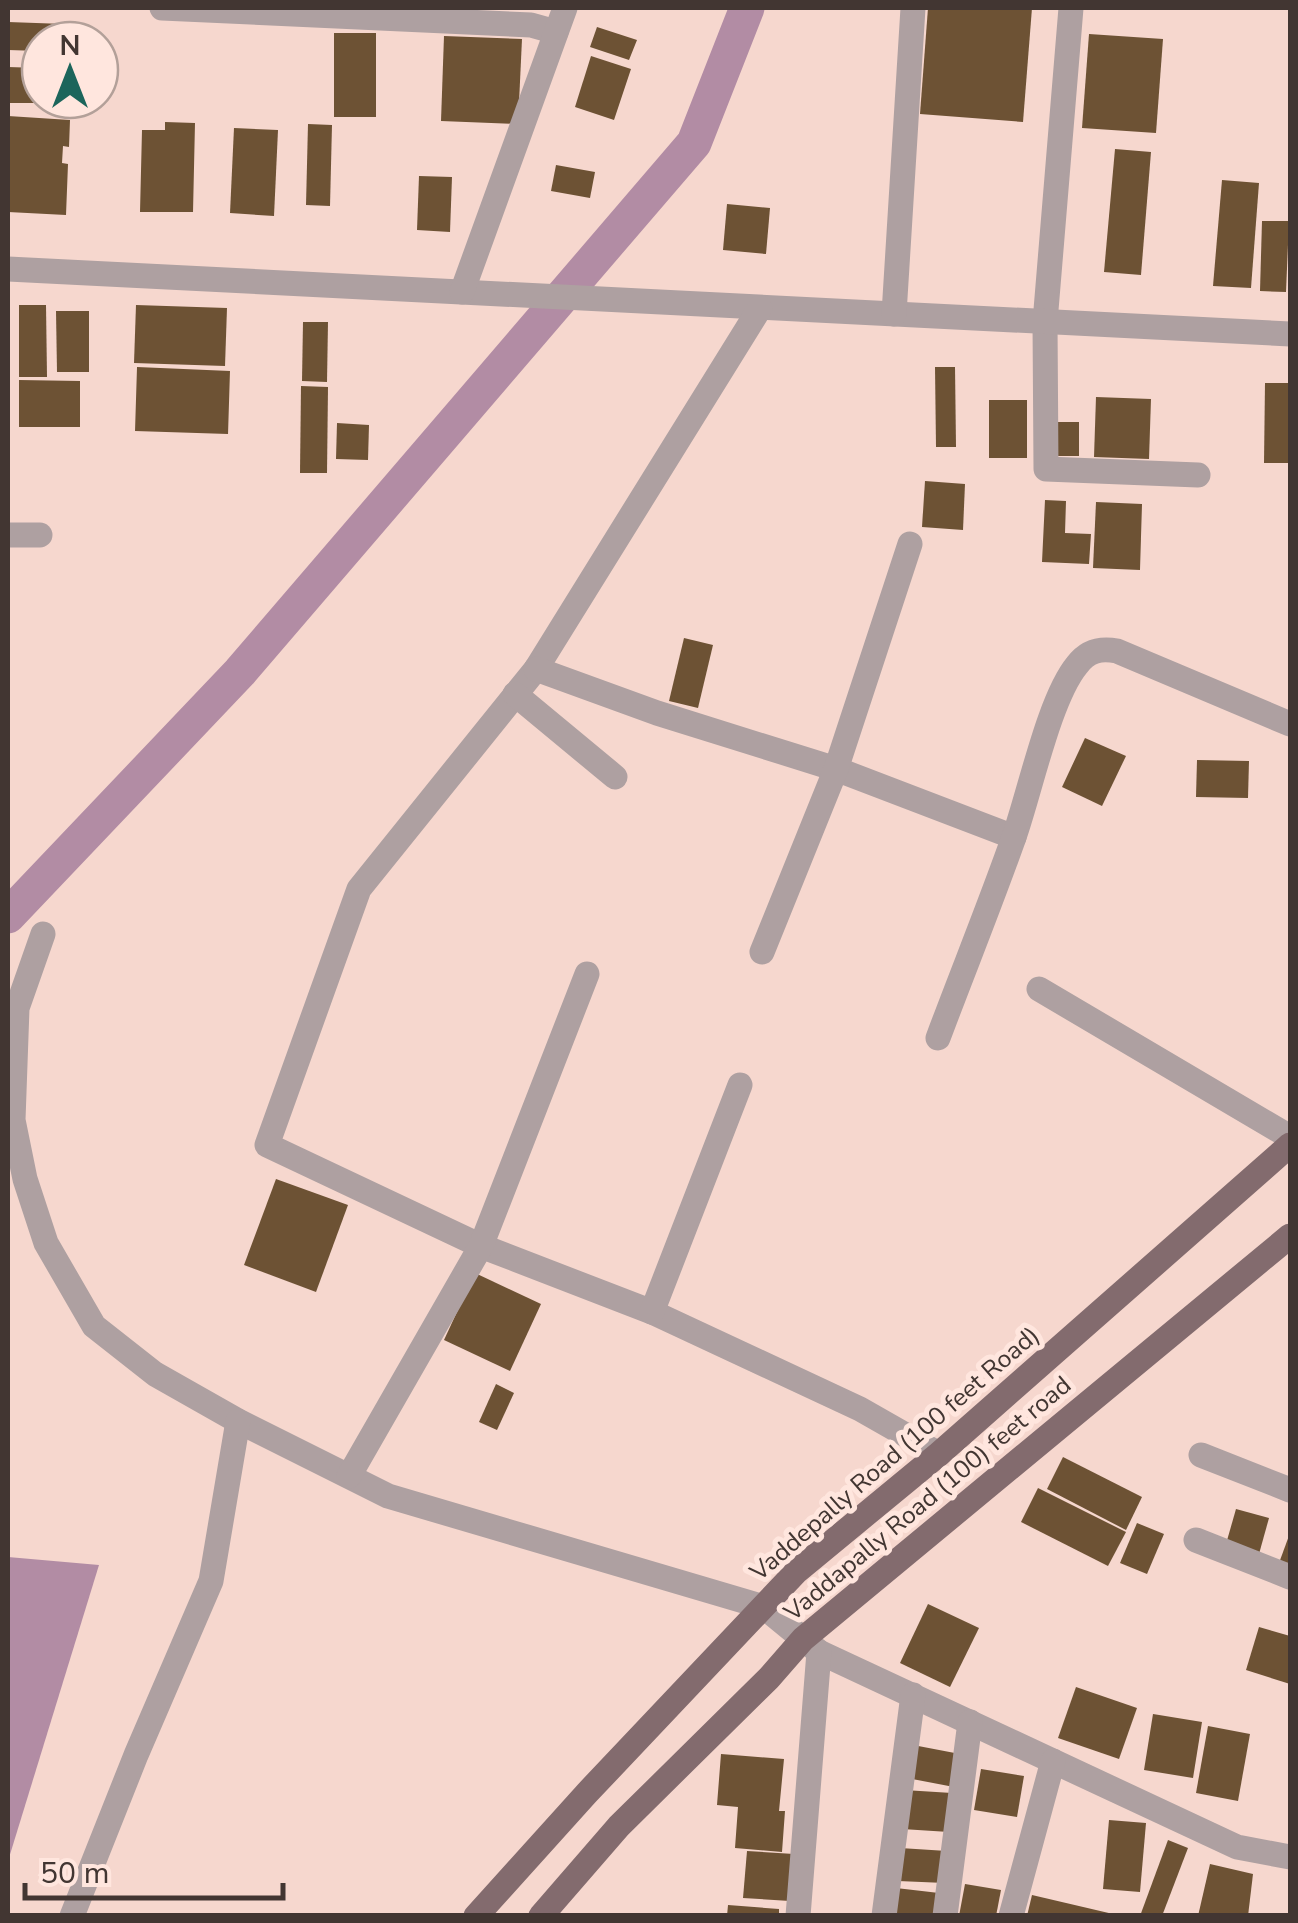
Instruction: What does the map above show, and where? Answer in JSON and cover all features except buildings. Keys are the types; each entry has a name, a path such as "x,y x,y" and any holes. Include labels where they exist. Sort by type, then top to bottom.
{"main road":[{"name":"Vaddepally Road (100 feet Road)","path":"476,1916 586,1792 797,1571 939,1454 1290,1145"},
{"name":"Vaddapally Road (100) feet road","path":"541,1916 619,1826 768,1678 811,1646 1290,1236"}],"street":[{"path":"162,8 530,26 560,20 475,292"},
{"path":"894,314 913,8"},
{"path":"1071,8 1045,322 1046,470 1198,474"},
{"path":"8,269 1290,334"},
{"path":"760,308 536,669 359,888 267,1145 481,1246 652,1312 860,1409 939,1454"},
{"path":"8,535 40,535"},
{"path":"762,952 836,769 910,544"},
{"path":"938,1038 1014,837 1060,693 1077,665 1091,652 1104,648 1118,651 1290,724"},
{"path":"536,669 836,769 1014,837"},
{"path":"515,694 615,777"},
{"path":"43,934 16,1008 13,1120 25,1179 46,1244 94,1326 155,1374 238,1421 388,1496 764,1608 811,1646 913,1696 1237,1846 1290,1857"},
{"path":"349,1476 481,1246 586,974"},
{"path":"1038,988 1290,1137"},
{"path":"652,1312 740,1085"},
{"path":"72,1916 211,1581 238,1421"},
{"path":"1201,1455 1290,1490"},
{"path":"1196,1540 1290,1576"},
{"path":"798,1916 811,1646"},
{"path":"884,1916 913,1696"},
{"path":"945,1916 970,1722"},
{"path":"1010,1916 1053,1761"}],"shaded area":[{"path":"8,1557 99,1565 8,1861"}],"waterway":[{"path":"8,916 240,672 694,143 747,8"}]}
